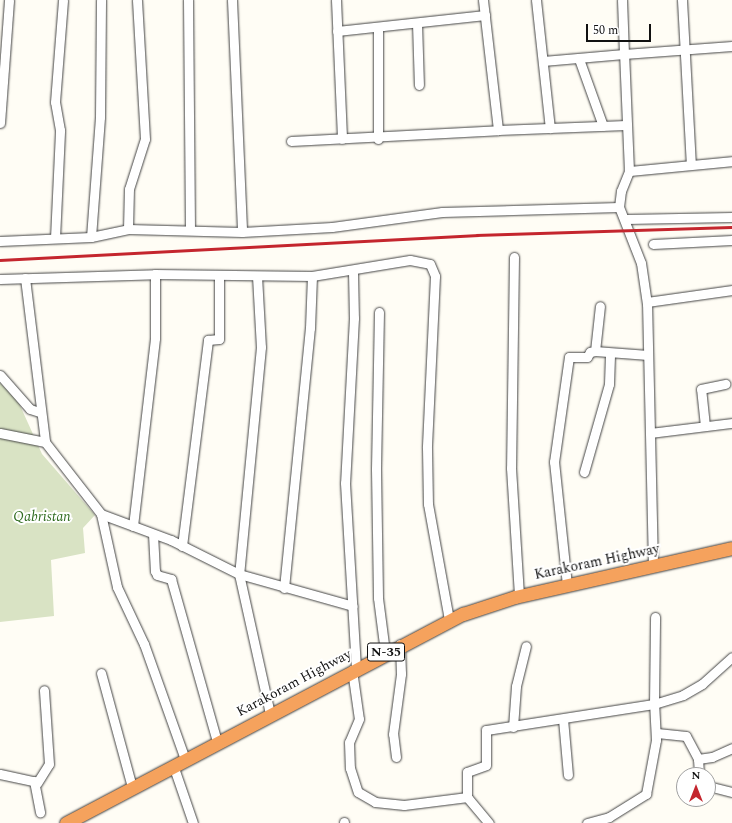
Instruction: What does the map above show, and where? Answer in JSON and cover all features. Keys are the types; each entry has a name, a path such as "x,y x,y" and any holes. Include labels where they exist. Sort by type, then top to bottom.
{"highway":[{"name":"Karakoram Highway","path":"66,823 400,644 449,620 519,596 732,548"}],"street":[{"path":"0,123 2,37 9,0"},
{"path":"55,238 60,130 55,102 63,0"},
{"path":"92,237 100,116 101,0"},
{"path":"128,229 129,189 145,139 137,0"},
{"path":"188,0 190,228"},
{"path":"232,0 242,232"},
{"path":"336,0 342,140"},
{"path":"483,0 498,130"},
{"path":"536,0 550,128"},
{"path":"622,0 629,171 620,191 619,207 626,219 640,263 646,302 654,566"},
{"path":"682,0 686,50 691,164"},
{"path":"337,31 485,15"},
{"path":"417,23 419,85"},
{"path":"378,27 378,139"},
{"path":"543,61 732,46"},
{"path":"580,59 603,126"},
{"path":"291,141 378,139 498,130 626,124"},
{"path":"629,171 732,161"},
{"path":"0,241 92,237 128,229 190,228 242,232 332,227 442,212 619,207"},
{"path":"626,219 732,217"},
{"path":"653,244 732,240"},
{"path":"514,257 511,468 519,596"},
{"path":"0,279 155,274 312,276 352,272 410,260 430,264 435,276 426,448 428,504 449,620"},
{"path":"352,272 354,318 346,483 353,606 354,669 359,719 349,742 350,768 358,792 375,802 404,805 467,797"},
{"path":"133,526 156,338 155,274"},
{"path":"182,546 208,340 219,339 219,276"},
{"path":"257,276 261,347 239,574 270,714"},
{"path":"284,588 310,328 312,276"},
{"path":"26,278 39,412 45,442 101,514 117,587 144,644 185,759"},
{"path":"646,302 732,290"},
{"path":"595,351 600,306"},
{"path":"379,312 376,507 378,598 385,652"},
{"path":"567,585 554,462 569,357 587,358 590,352 595,351 648,355"},
{"path":"584,472 609,384 610,353"},
{"path":"0,375 26,405 39,412"},
{"path":"705,426 702,389 725,384"},
{"path":"650,433 732,423"},
{"path":"0,433 45,442"},
{"path":"101,514 182,546 239,574 284,588 353,606"},
{"path":"153,534 155,571 157,575 171,579 217,742"},
{"path":"587,823 609,817 646,794 654,767 657,733 654,704 655,617"},
{"path":"396,757 393,734 401,674 400,644"},
{"path":"513,727 516,686 526,646"},
{"path":"490,823 467,797 467,772 486,765 486,730 654,704 683,695 702,684 732,657"},
{"path":"101,673 132,787"},
{"path":"40,812 37,783 49,764 44,690"},
{"path":"563,719 568,775"},
{"path":"657,733 686,736 698,759 698,767"},
{"path":"698,759 712,758 732,748"},
{"path":"173,765 193,823"},
{"path":"0,774 32,778 37,783"},
{"path":"716,788 732,792"}],"green space":[{"name":"Qabristan","path":"0,383 18,401 42,454 95,515 83,528 85,553 51,560 54,616 0,622"}],"railway":[{"path":"0,260 477,235 732,227"}]}
